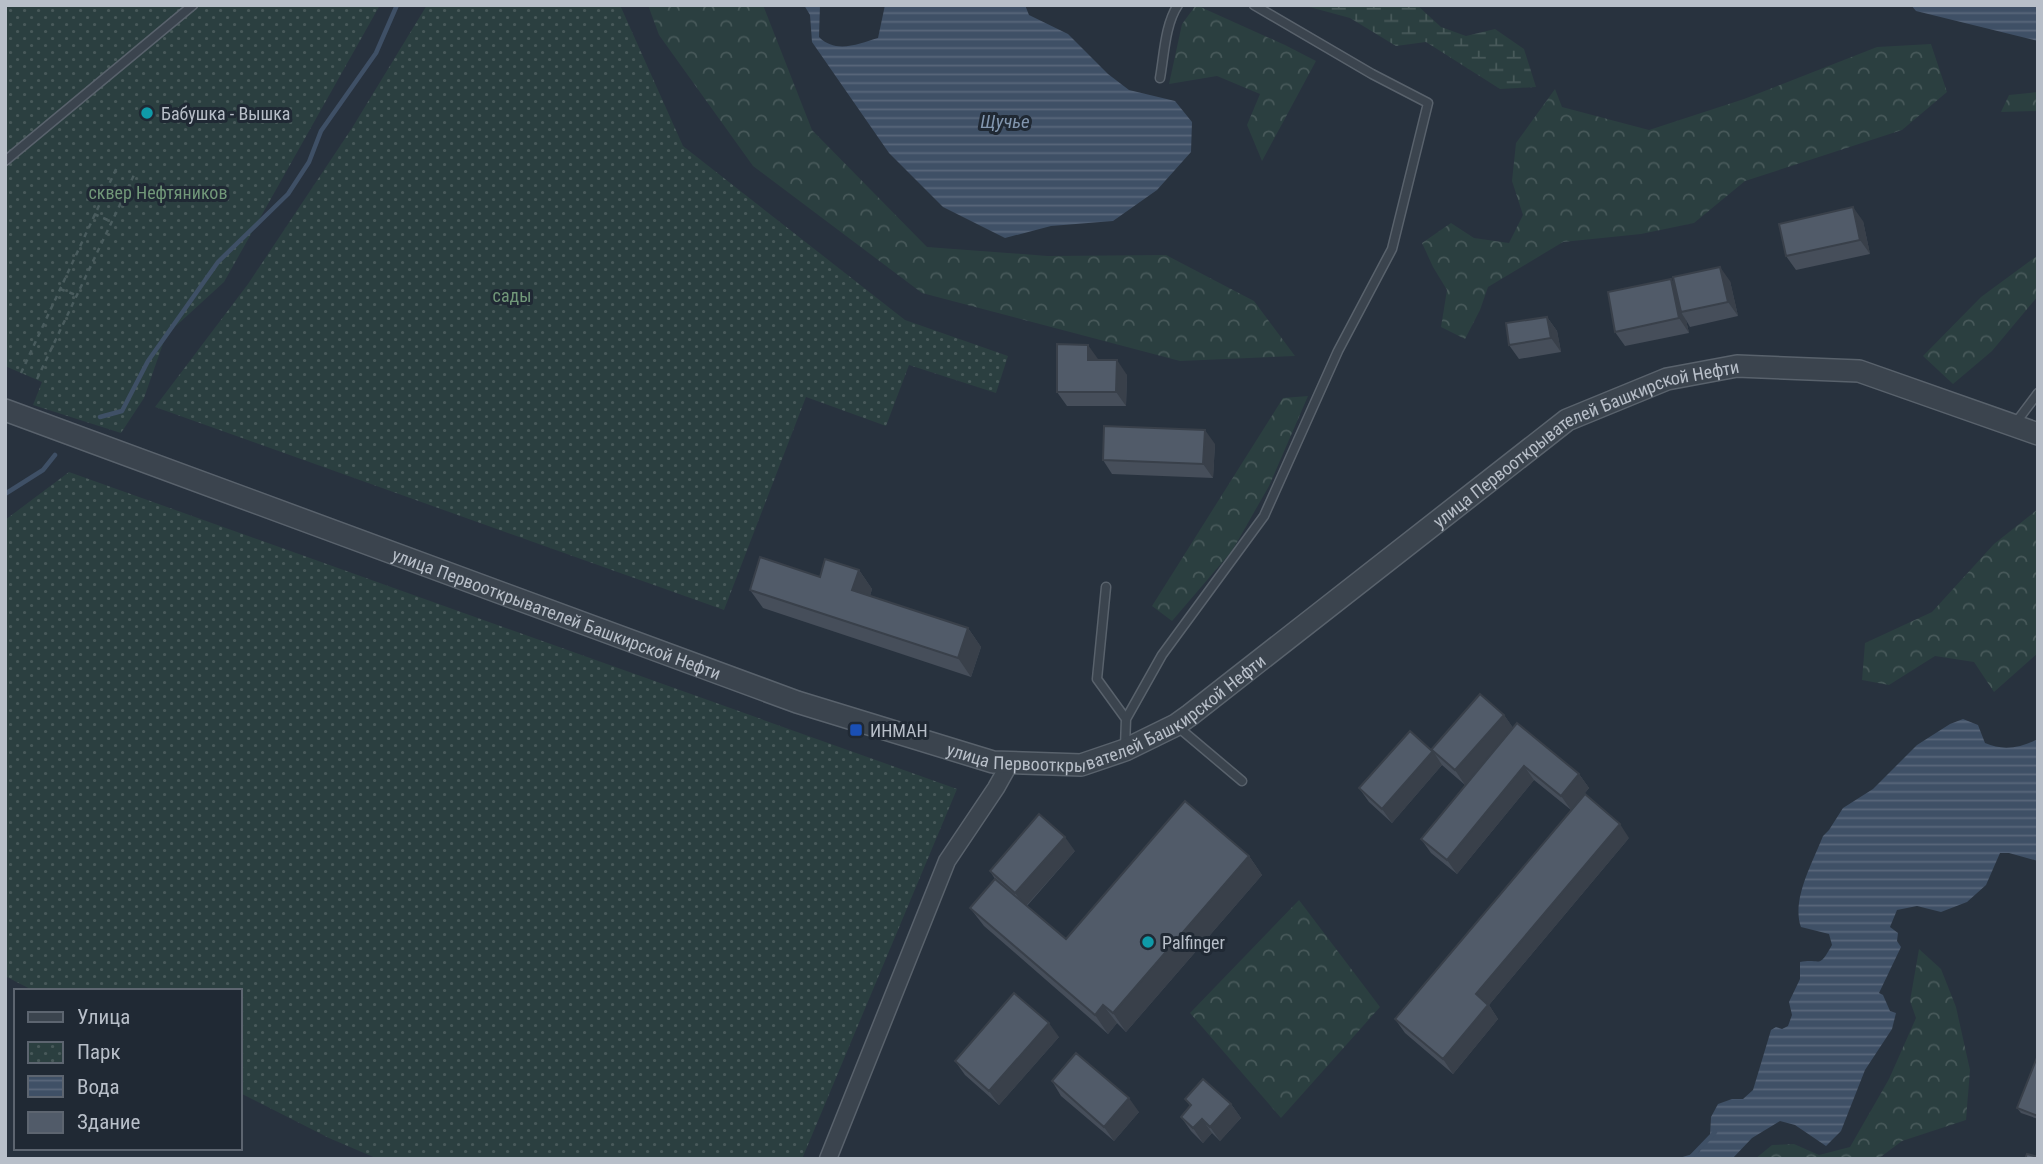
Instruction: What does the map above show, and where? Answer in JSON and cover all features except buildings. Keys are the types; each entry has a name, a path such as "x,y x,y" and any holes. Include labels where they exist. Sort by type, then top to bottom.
{"street":[{"name":"улица Первооткрывателей Башкирской Нефти","path":"5,410 797,702 993,762 1081,765 1125,750 1176,725 1567,420 1667,379 1737,366 1859,371 2038,434"},
{"path":"828,1159 947,861 1010,763"}],"lane":[{"path":"5,161 193,5"},
{"path":"1160,78 1174,11 1178,5"},
{"path":"1125,750 1126,719 1162,655 1264,516 1338,351 1392,249 1428,103 1372,74 1254,5"},
{"path":"2013,426 2038,393"},
{"path":"1106,587 1097,679 1126,719"},
{"path":"1176,725 1242,781"}],"path":[{"path":"21,373 118,165"},
{"path":"37,379 135,173"},
{"path":"94,214 111,221"},
{"path":"60,289 76,295"}],"green space":[{"name":"сквер Нефтяников","path":"5,5 380,5 224,282 166,335 144,398 121,433 33,405 42,382 5,366"},
{"name":"сады","path":"427,5 620,5 683,146 905,320 1008,356 996,393 909,365 886,426 806,397 724,610 155,407 248,284 352,128"},
{"path":"648,5 763,5 812,130 927,247 1048,256 1166,255 1254,301 1295,356 1180,361 922,293 753,166 659,35"},
{"path":"1196,5 1316,61 1262,161 1247,125 1260,94 1217,76 1169,84 1182,24"},
{"path":"1302,5 1417,5 1441,27 1466,36 1495,29 1524,49 1536,87 1500,89 1426,42 1396,46 1350,18"},
{"path":"1931,44 1947,92 1902,130 1745,181 1694,223 1641,234 1563,242 1488,287 1465,339 1441,327 1447,290 1422,243 1451,223 1474,238 1509,243 1523,215 1512,181 1516,143 1555,89 1562,107 1649,130 1744,99 1877,47"},
{"path":"2038,92 2038,111 2001,112 2009,95"},
{"path":"2038,255 2038,296 1992,351 1953,384 1923,356 1981,297"},
{"path":"1308,396 1269,486 1232,551 1172,621 1152,606 1283,398"},
{"path":"69,472 957,789 802,1159 378,1159 329,1138 242,1094 242,989 30,989 5,976 5,520"},
{"path":"2038,509 2038,653 1994,692 1974,662 1935,656 1889,685 1862,680 1865,643 1932,612 1994,544"},
{"path":"1299,900 1380,1007 1281,1118 1190,1013"},
{"path":"1919,949 1941,969 1956,1007 1970,1070 1966,1120 1902,1141 1878,1159 1755,1159 1772,1145 1794,1144 1819,1155 1850,1147 1889,1079 1916,1018 1910,1001"}],"water":[{"name":"Щучье","path":"804,5 820,5 819,37 833,45 847,46 878,38 885,5 1025,5 1029,15 1068,34 1108,74 1129,90 1175,101 1192,122 1191,152 1157,190 1113,221 1051,226 1005,238 943,207 889,153 812,42 810,15"},
{"path":"1911,5 2038,5 2038,41 1916,11"},
{"path":"1963,719 1978,725 1985,743 1998,747 2025,745 2038,739 2038,861 2000,853 1986,885 1967,902 1941,912 1917,906 1897,910 1890,927 1898,933 1897,941 1901,947 1879,993 1883,995 1890,1011 1896,1013 1892,1029 1865,1070 1841,1131 1826,1146 1795,1125 1780,1121 1752,1138 1732,1159 1676,1159 1699,1152 1710,1135 1711,1117 1718,1104 1732,1099 1743,1099 1753,1090 1771,1030 1788,1026 1792,1015 1789,1002 1800,979 1800,962 1822,960 1832,945 1829,934 1801,927 1799,916 1804,881 1823,836 1843,808 1873,789 1917,745"}],"waterway":[{"path":"100,417 122,411 148,361 218,262 288,194 309,162 321,131 376,53 397,5"},
{"path":"5,494 43,470 55,455"},
{"path":"1689,1159 1715,1132"}],"place":[{"name":"Бабушка - Вышка","path":"147,113"},
{"name":"ИНМАН","path":"856,730"},
{"name":"Palfinger","path":"1148,942"}]}
